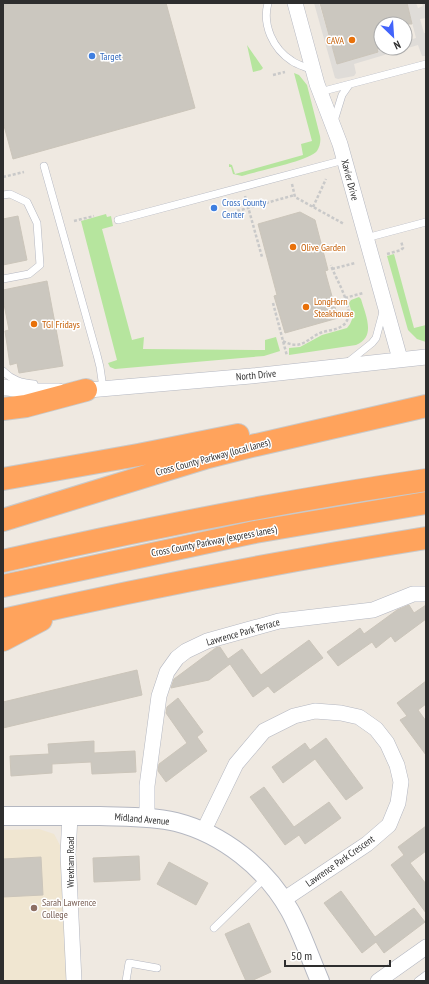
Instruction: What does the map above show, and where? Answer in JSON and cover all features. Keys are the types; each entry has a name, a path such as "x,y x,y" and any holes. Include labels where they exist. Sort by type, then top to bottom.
{"highway":[{"path":"3,409 26,406 94,389"},
{"name":"Cross County Parkway (local lanes)","path":"3,520 208,457 256,444 426,406"},
{"path":"3,479 138,455 268,429 376,417"},
{"path":"3,561 200,519 426,480"},
{"name":"Cross County Parkway (express lanes)","path":"3,586 255,532 426,503"},
{"path":"3,620 238,571 426,538"},
{"path":"3,640 65,606"}],"street":[{"name":"Xavier Drive","path":"295,3 320,92 340,144 400,359"},
{"name":"North Drive","path":"3,387 26,391 94,389 251,376 426,357"},
{"name":"North Drive","path":"3,398 24,399 94,389"},
{"name":"Lawrence Park Terrace","path":"146,818 147,786 159,696 167,672 177,658 186,651 207,641 279,621 373,610 413,594 426,594"},
{"name":"Lawrence Park Crescent","path":"203,832 236,764 264,731 294,716 315,711 341,713 359,717 376,729 387,743 397,765 401,782 398,804 389,825 367,844 283,900"},
{"name":"Midland Avenue","path":"3,816 146,818 175,822 203,832 228,845 242,855 265,878 283,900 296,923 320,981"},
{"name":"Wrexham Road","path":"70,816 68,854 74,981"},
{"path":"378,981 426,946"}],"lane":[{"path":"268,3 265,14 272,40 280,51 292,61 314,71"},
{"path":"320,92 426,64"},
{"path":"333,126 340,100 349,85"},
{"path":"118,220 344,160"},
{"path":"3,371 13,379 26,384 94,389 100,367 44,166"},
{"path":"3,195 10,194 27,202 37,223 40,265 29,274 3,279"},
{"path":"366,238 426,222"},
{"path":"344,365 372,344 376,338 385,306"},
{"path":"214,928 265,878"},
{"path":"126,981 129,963 157,968"},
{"path":"418,981 426,975"}],"path":[{"path":"273,75 285,72"},
{"path":"3,176 24,172"},
{"path":"313,207 326,179"},
{"path":"292,184 295,197 344,224"},
{"path":"245,195 262,257"},
{"path":"237,211 295,195"},
{"path":"74,221 94,216"},
{"path":"387,254 401,250 403,248 401,241"},
{"path":"332,270 355,263"},
{"path":"283,341 294,346 320,333 344,326 349,316 345,298 331,265"},
{"path":"345,298 363,293"},
{"path":"273,303 287,356"}],"shaded area":[{"path":"314,3 319,3 337,64 373,53 373,56 381,56 354,64 356,73 354,76 338,79 335,78"},
{"path":"407,3 416,3 418,8 423,6 422,3 426,3 426,18 420,19 424,33 426,33 426,56 422,56 418,45 413,46 413,39 416,38 413,26 413,16 410,16"},
{"name":"Sarah Lawrence College","path":"39,829 54,834 62,849 68,981 3,981 3,830"}],"green space":[{"path":"247,45 263,68 261,70 253,72"},
{"path":"294,73 299,75 307,85 320,136 320,144 317,151 304,158 242,176 233,174 229,164 232,165 235,174 303,155 301,144 312,141"},
{"path":"106,214 107,217 111,216 113,226 102,229 132,340 144,337 143,349 265,350 265,340 276,337 280,351 264,356 115,369 110,367 108,363 117,360 81,221"},
{"path":"394,254 414,328 426,325 426,342 417,339 408,330 387,256"},
{"path":"359,297 361,299 368,325 366,337 362,341 356,345 289,355 289,348 300,347 322,335 347,328 353,317 349,303 351,300"}],"building":[{"name":"Target","path":"3,3 166,3 195,108 13,159 3,122"},
{"path":"320,3 407,3 410,16 373,16 373,53 337,64"},
{"path":"300,212 315,220 328,270 325,271 338,318 285,333 274,296 277,295 258,224"},
{"path":"18,216 27,260 3,265 3,219"},
{"name":"TGI Fridays","path":"47,281 63,366 19,373 17,363 10,365 5,331 9,330 3,299 3,290"},
{"path":"409,605 414,613 426,605 426,619 395,642 391,636 376,648 372,642 338,666 327,652 360,628 364,634 397,610"},
{"path":"309,640 323,658 274,693 268,686 253,697 230,664 209,680 171,688 174,679 217,647 220,647 228,659 242,649 261,675"},
{"path":"137,670 142,695 3,728 3,702"},
{"path":"426,681 426,704 418,710 426,721 426,755 400,720 407,716 397,703"},
{"path":"178,698 203,732 197,737 207,751 166,782 158,771 159,764 187,743 166,713 167,707"},
{"path":"326,738 363,788 346,800 315,759 283,783 272,767 305,743 310,750"},
{"path":"94,741 94,753 135,751 136,772 92,774 91,762 52,764 52,773 11,776 10,756 49,754 48,744"},
{"path":"264,787 294,827 329,802 341,818 305,844 299,835 285,845 250,797"},
{"path":"426,826 426,851 410,863 426,884 426,913 391,865 404,855 398,847"},
{"path":"139,856 140,880 94,882 93,858"},
{"path":"41,857 43,895 3,897 3,859"},
{"path":"169,862 208,883 196,905 157,884"},
{"path":"341,891 375,937 414,908 425,922 384,953 376,942 362,953 324,903"},
{"path":"249,923 271,972 251,981 246,981 225,934"}],"place":[{"name":"CAVA","path":"352,40"},
{"name":"Target","path":"92,56"},
{"name":"Cross County Center","path":"214,208"},
{"name":"Olive Garden","path":"293,247"},
{"name":"LongHorn Steakhouse","path":"306,307"},
{"name":"TGI Fridays","path":"34,324"},
{"name":"Sarah Lawrence College","path":"34,908"}]}
